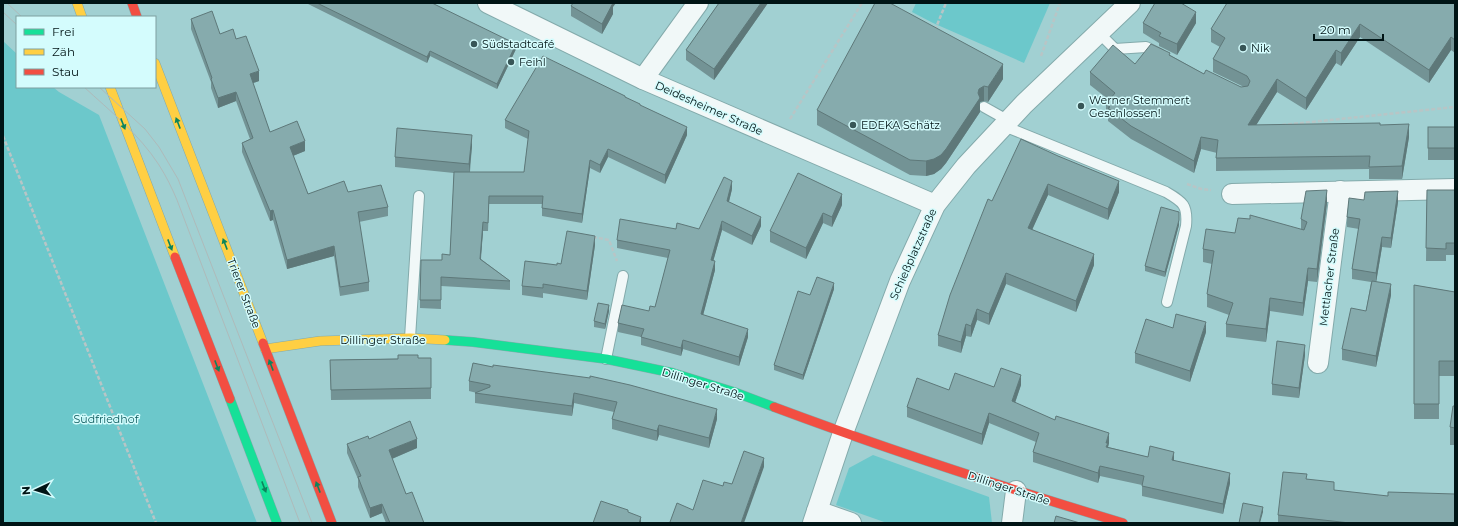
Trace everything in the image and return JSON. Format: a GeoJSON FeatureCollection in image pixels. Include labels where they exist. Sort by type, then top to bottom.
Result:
{"type":"FeatureCollection","features":[{"type":"Feature","properties":{"kind":"main road"},"geometry":{"type":"LineString","coordinates":[[77,3],[82,16]]}},
{"type":"Feature","properties":{"kind":"main road"},"geometry":{"type":"LineString","coordinates":[[132,3],[137,16]]}},
{"type":"Feature","properties":{"kind":"main road","name":"Trierer Straße"},"geometry":{"type":"LineString","coordinates":[[156,66],[332,523]]}},
{"type":"Feature","properties":{"kind":"main road"},"geometry":{"type":"LineString","coordinates":[[110,88],[277,523]]}},
{"type":"Feature","properties":{"kind":"main road","name":"Dillinger Straße"},"geometry":{"type":"LineString","coordinates":[[265,349],[320,341],[410,338],[473,342],[606,359],[680,375],[734,392],[843,433],[1016,491],[1123,523]]}},
{"type":"Feature","properties":{"kind":"street","name":"Deidesheimer Straße"},"geometry":{"type":"LineString","coordinates":[[488,3],[643,79],[935,205]]}},
{"type":"Feature","properties":{"kind":"street"},"geometry":{"type":"LineString","coordinates":[[643,79],[698,3]]}},
{"type":"Feature","properties":{"kind":"street","name":"Schießplatzstraße"},"geometry":{"type":"LineString","coordinates":[[815,517],[843,433],[900,281],[935,205],[966,166],[1024,104],[1130,3]]}},
{"type":"Feature","properties":{"kind":"street"},"geometry":{"type":"LineString","coordinates":[[1232,194],[1455,189]]}},
{"type":"Feature","properties":{"kind":"street","name":"Mettlacher Straße"},"geometry":{"type":"LineString","coordinates":[[1318,363],[1340,191]]}},
{"type":"Feature","properties":{"kind":"street"},"geometry":{"type":"LineString","coordinates":[[1012,523],[1016,491]]}},
{"type":"Feature","properties":{"kind":"street"},"geometry":{"type":"LineString","coordinates":[[815,517],[851,523]]}},
{"type":"Feature","properties":{"kind":"lane"},"geometry":{"type":"LineString","coordinates":[[1099,33],[1115,49],[1146,47],[1167,57]]}},
{"type":"Feature","properties":{"kind":"lane"},"geometry":{"type":"LineString","coordinates":[[984,106],[1007,123],[1166,192],[1181,200],[1187,217],[1186,226],[1167,302]]}},
{"type":"Feature","properties":{"kind":"lane"},"geometry":{"type":"LineString","coordinates":[[410,338],[419,196]]}},
{"type":"Feature","properties":{"kind":"lane"},"geometry":{"type":"LineString","coordinates":[[606,359],[623,276]]}},
{"type":"Feature","properties":{"kind":"path"},"geometry":{"type":"LineString","coordinates":[[778,138],[862,3]]}},
{"type":"Feature","properties":{"kind":"path"},"geometry":{"type":"LineString","coordinates":[[928,27],[935,30],[946,3]]}},
{"type":"Feature","properties":{"kind":"path"},"geometry":{"type":"LineString","coordinates":[[1040,61],[1060,3]]}},
{"type":"Feature","properties":{"kind":"path"},"geometry":{"type":"LineString","coordinates":[[1276,126],[1455,107]]}},
{"type":"Feature","properties":{"kind":"path"},"geometry":{"type":"LineString","coordinates":[[3,136],[156,523]]}},
{"type":"Feature","properties":{"kind":"path"},"geometry":{"type":"LineString","coordinates":[[588,236],[609,240],[623,276]]}},
{"type":"Feature","properties":{"kind":"green space"},"geometry":{"type":"Polygon","coordinates":[[[916,3],[1050,3],[1024,63],[933,23],[912,12],[916,3]]]}},
{"type":"Feature","properties":{"kind":"green space","name":"Südfriedhof"},"geometry":{"type":"Polygon","coordinates":[[[3,41],[16,53],[16,88],[54,88],[99,115],[257,523],[3,523],[3,41]]]}},
{"type":"Feature","properties":{"kind":"green space"},"geometry":{"type":"Polygon","coordinates":[[[873,455],[989,497],[992,523],[887,523],[836,505],[849,468],[873,455]]]}},
{"type":"Feature","properties":{"kind":"building"},"geometry":{"type":"Polygon","coordinates":[[[317,3],[432,3],[516,44],[497,84],[430,51],[427,57],[317,3]]]}},
{"type":"Feature","properties":{"kind":"building"},"geometry":{"type":"Polygon","coordinates":[[[573,3],[613,3],[602,24],[571,6],[573,3]]]}},
{"type":"Feature","properties":{"kind":"building"},"geometry":{"type":"Polygon","coordinates":[[[719,3],[761,3],[714,69],[686,50],[719,3]]]}},
{"type":"Feature","properties":{"kind":"building"},"geometry":{"type":"Polygon","coordinates":[[[875,3],[890,3],[1003,64],[988,87],[984,86],[979,89],[978,93],[980,98],[946,149],[941,155],[934,159],[926,161],[910,160],[817,110],[875,3]]]}},
{"type":"Feature","properties":{"kind":"building"},"geometry":{"type":"Polygon","coordinates":[[[1155,3],[1181,3],[1196,12],[1177,44],[1159,36],[1161,33],[1143,23],[1155,3]]]}},
{"type":"Feature","properties":{"kind":"building"},"geometry":{"type":"Polygon","coordinates":[[[1227,3],[1455,3],[1455,40],[1451,37],[1429,70],[1360,24],[1341,53],[1336,50],[1306,98],[1277,79],[1248,125],[1409,124],[1402,166],[1369,167],[1370,156],[1216,158],[1218,140],[1201,137],[1194,161],[1131,126],[1108,108],[1110,107],[1106,104],[1115,93],[1090,72],[1113,45],[1135,64],[1151,44],[1170,53],[1169,55],[1204,74],[1206,70],[1241,87],[1248,86],[1250,81],[1247,76],[1213,59],[1225,38],[1211,29],[1227,3]]]}},
{"type":"Feature","properties":{"kind":"building"},"geometry":{"type":"Polygon","coordinates":[[[212,11],[220,34],[233,29],[236,39],[246,36],[259,71],[250,74],[270,132],[297,121],[305,141],[290,147],[308,194],[344,181],[348,192],[381,185],[388,207],[358,212],[369,282],[340,287],[334,246],[287,260],[273,210],[270,211],[242,143],[253,138],[236,92],[218,98],[191,19],[212,11]]]}},
{"type":"Feature","properties":{"kind":"building"},"geometry":{"type":"Polygon","coordinates":[[[543,56],[687,127],[665,175],[608,149],[600,165],[590,160],[582,214],[542,208],[543,196],[489,196],[488,223],[483,222],[480,259],[510,281],[441,277],[441,300],[420,300],[421,260],[442,260],[442,254],[450,255],[454,172],[524,172],[529,131],[505,120],[543,56]]]}},
{"type":"Feature","properties":{"kind":"building"},"geometry":{"type":"Polygon","coordinates":[[[1428,127],[1455,127],[1455,148],[1428,148],[1428,127]]]}},
{"type":"Feature","properties":{"kind":"building"},"geometry":{"type":"Polygon","coordinates":[[[397,128],[472,135],[469,164],[395,157],[397,128]]]}},
{"type":"Feature","properties":{"kind":"building"},"geometry":{"type":"Polygon","coordinates":[[[1021,139],[1119,181],[1108,209],[1048,184],[1028,228],[1094,254],[1076,301],[1006,273],[989,314],[977,309],[971,326],[966,324],[961,342],[938,335],[950,295],[988,199],[992,201],[1021,139]]]}},
{"type":"Feature","properties":{"kind":"building"},"geometry":{"type":"Polygon","coordinates":[[[798,173],[842,194],[832,217],[823,213],[806,248],[770,231],[798,173]]]}},
{"type":"Feature","properties":{"kind":"building"},"geometry":{"type":"Polygon","coordinates":[[[724,177],[732,181],[727,201],[761,217],[752,236],[722,221],[711,260],[715,261],[701,314],[748,329],[739,357],[683,340],[681,348],[641,337],[644,329],[618,323],[622,305],[649,311],[650,306],[655,307],[670,250],[617,240],[620,219],[676,229],[677,223],[699,229],[724,177]]]}},
{"type":"Feature","properties":{"kind":"building"},"geometry":{"type":"Polygon","coordinates":[[[1327,190],[1317,269],[1308,268],[1303,303],[1270,298],[1266,329],[1226,324],[1233,303],[1207,294],[1214,251],[1203,249],[1206,229],[1235,233],[1238,218],[1250,219],[1250,215],[1304,230],[1307,222],[1301,219],[1306,191],[1327,190]]]}},
{"type":"Feature","properties":{"kind":"building"},"geometry":{"type":"Polygon","coordinates":[[[1427,190],[1455,190],[1455,243],[1446,243],[1446,249],[1426,248],[1427,190]]]}},
{"type":"Feature","properties":{"kind":"building"},"geometry":{"type":"Polygon","coordinates":[[[1398,191],[1391,238],[1382,237],[1376,273],[1352,269],[1360,219],[1347,217],[1349,198],[1364,200],[1365,192],[1398,191]]]}},
{"type":"Feature","properties":{"kind":"building"},"geometry":{"type":"Polygon","coordinates":[[[1161,207],[1179,212],[1179,220],[1165,272],[1145,266],[1161,207]]]}},
{"type":"Feature","properties":{"kind":"building"},"geometry":{"type":"Polygon","coordinates":[[[567,231],[595,236],[587,291],[543,284],[543,288],[522,286],[525,261],[557,265],[557,263],[561,264],[567,231]]]}},
{"type":"Feature","properties":{"kind":"building"},"geometry":{"type":"Polygon","coordinates":[[[817,277],[834,283],[803,375],[774,365],[798,291],[810,295],[817,277]]]}},
{"type":"Feature","properties":{"kind":"building"},"geometry":{"type":"Polygon","coordinates":[[[1372,281],[1391,284],[1376,356],[1342,349],[1351,308],[1366,311],[1372,281]]]}},
{"type":"Feature","properties":{"kind":"building"},"geometry":{"type":"Polygon","coordinates":[[[1414,285],[1455,292],[1455,361],[1439,361],[1439,404],[1414,404],[1414,285]]]}},
{"type":"Feature","properties":{"kind":"building"},"geometry":{"type":"Polygon","coordinates":[[[598,303],[609,305],[605,324],[594,321],[598,303]]]}},
{"type":"Feature","properties":{"kind":"building"},"geometry":{"type":"Polygon","coordinates":[[[1176,314],[1206,322],[1190,371],[1135,353],[1146,319],[1173,328],[1176,314]]]}},
{"type":"Feature","properties":{"kind":"building"},"geometry":{"type":"Polygon","coordinates":[[[1277,341],[1305,345],[1299,388],[1272,384],[1277,341]]]}},
{"type":"Feature","properties":{"kind":"building"},"geometry":{"type":"Polygon","coordinates":[[[398,355],[418,355],[418,358],[431,358],[431,388],[331,390],[330,360],[398,359],[398,355]]]}},
{"type":"Feature","properties":{"kind":"building"},"geometry":{"type":"Polygon","coordinates":[[[473,363],[493,367],[493,365],[590,378],[590,376],[630,385],[717,409],[709,438],[659,425],[657,431],[612,419],[617,402],[574,393],[572,406],[475,393],[490,387],[490,385],[469,381],[473,363]]]}},
{"type":"Feature","properties":{"kind":"building"},"geometry":{"type":"Polygon","coordinates":[[[1001,368],[1021,375],[1012,401],[1055,420],[1056,416],[1109,433],[1106,447],[1148,457],[1150,446],[1174,452],[1172,460],[1230,473],[1223,504],[1142,486],[1144,476],[1100,466],[1098,473],[1033,452],[1039,433],[989,413],[982,434],[907,407],[917,378],[949,390],[955,373],[994,387],[1001,368]]]}},
{"type":"Feature","properties":{"kind":"building"},"geometry":{"type":"Polygon","coordinates":[[[1453,406],[1455,406],[1455,428],[1450,427],[1453,406]]]}},
{"type":"Feature","properties":{"kind":"building"},"geometry":{"type":"Polygon","coordinates":[[[410,421],[417,439],[389,450],[406,494],[412,492],[424,523],[390,523],[382,504],[370,508],[358,477],[361,476],[347,444],[368,436],[369,439],[410,421]]]}},
{"type":"Feature","properties":{"kind":"building"},"geometry":{"type":"Polygon","coordinates":[[[744,451],[764,458],[741,523],[670,522],[677,503],[693,510],[703,480],[723,486],[724,482],[732,484],[744,451]]]}},
{"type":"Feature","properties":{"kind":"building"},"geometry":{"type":"Polygon","coordinates":[[[1283,472],[1307,474],[1306,479],[1334,482],[1334,490],[1388,496],[1388,492],[1455,494],[1455,523],[1350,523],[1278,515],[1283,472]]]}},
{"type":"Feature","properties":{"kind":"building"},"geometry":{"type":"Polygon","coordinates":[[[601,501],[628,510],[628,512],[641,517],[639,523],[593,523],[601,501]]]}},
{"type":"Feature","properties":{"kind":"building"},"geometry":{"type":"Polygon","coordinates":[[[1243,503],[1263,507],[1259,523],[1239,523],[1243,503]]]}},
{"type":"Feature","properties":{"kind":"building"},"geometry":{"type":"Polygon","coordinates":[[[1056,516],[1080,523],[1054,523],[1056,516]]]}},
{"type":"Feature","properties":{"kind":"tram line"},"geometry":{"type":"LineString","coordinates":[[7,3],[21,16]]}},
{"type":"Feature","properties":{"kind":"tram line"},"geometry":{"type":"LineString","coordinates":[[3,12],[16,24]]}},
{"type":"Feature","properties":{"kind":"tram line"},"geometry":{"type":"LineString","coordinates":[[85,88],[124,123],[142,143],[159,165],[171,187],[300,523]]}},
{"type":"Feature","properties":{"kind":"tram line"},"geometry":{"type":"LineString","coordinates":[[100,88],[145,129],[159,147],[178,179],[312,523]]}},
{"type":"Feature","properties":{"kind":"traffic: fast"},"geometry":{"type":"LineString","coordinates":[[445,340],[473,342],[606,359],[673,373],[734,392],[774,407]]}},
{"type":"Feature","properties":{"kind":"traffic: fast"},"geometry":{"type":"LineString","coordinates":[[230,399],[277,523]]}},
{"type":"Feature","properties":{"kind":"traffic: slow"},"geometry":{"type":"LineString","coordinates":[[77,3],[82,16]]}},
{"type":"Feature","properties":{"kind":"traffic: slow"},"geometry":{"type":"LineString","coordinates":[[156,66],[263,343]]}},
{"type":"Feature","properties":{"kind":"traffic: slow"},"geometry":{"type":"LineString","coordinates":[[110,88],[175,257]]}},
{"type":"Feature","properties":{"kind":"traffic: slow"},"geometry":{"type":"LineString","coordinates":[[265,349],[320,341],[410,338],[445,340]]}},
{"type":"Feature","properties":{"kind":"traffic: jam"},"geometry":{"type":"LineString","coordinates":[[132,3],[137,16]]}},
{"type":"Feature","properties":{"kind":"traffic: jam"},"geometry":{"type":"LineString","coordinates":[[175,257],[230,399]]}},
{"type":"Feature","properties":{"kind":"traffic: jam"},"geometry":{"type":"LineString","coordinates":[[263,343],[332,523]]}},
{"type":"Feature","properties":{"kind":"traffic: jam"},"geometry":{"type":"LineString","coordinates":[[774,407],[948,468],[1123,523]]}},
{"type":"Feature","properties":{"kind":"place","name":"Südstadtcafé"},"geometry":{"type":"Point","coordinates":[474,44]}},
{"type":"Feature","properties":{"kind":"place","name":"Nik"},"geometry":{"type":"Point","coordinates":[1243,48]}},
{"type":"Feature","properties":{"kind":"place","name":"Feihl"},"geometry":{"type":"Point","coordinates":[511,62]}},
{"type":"Feature","properties":{"kind":"place","name":"Werner Stemmert Geschlossen!"},"geometry":{"type":"Point","coordinates":[1081,106]}},
{"type":"Feature","properties":{"kind":"place","name":"EDEKA Schätz"},"geometry":{"type":"Point","coordinates":[853,125]}}]}
